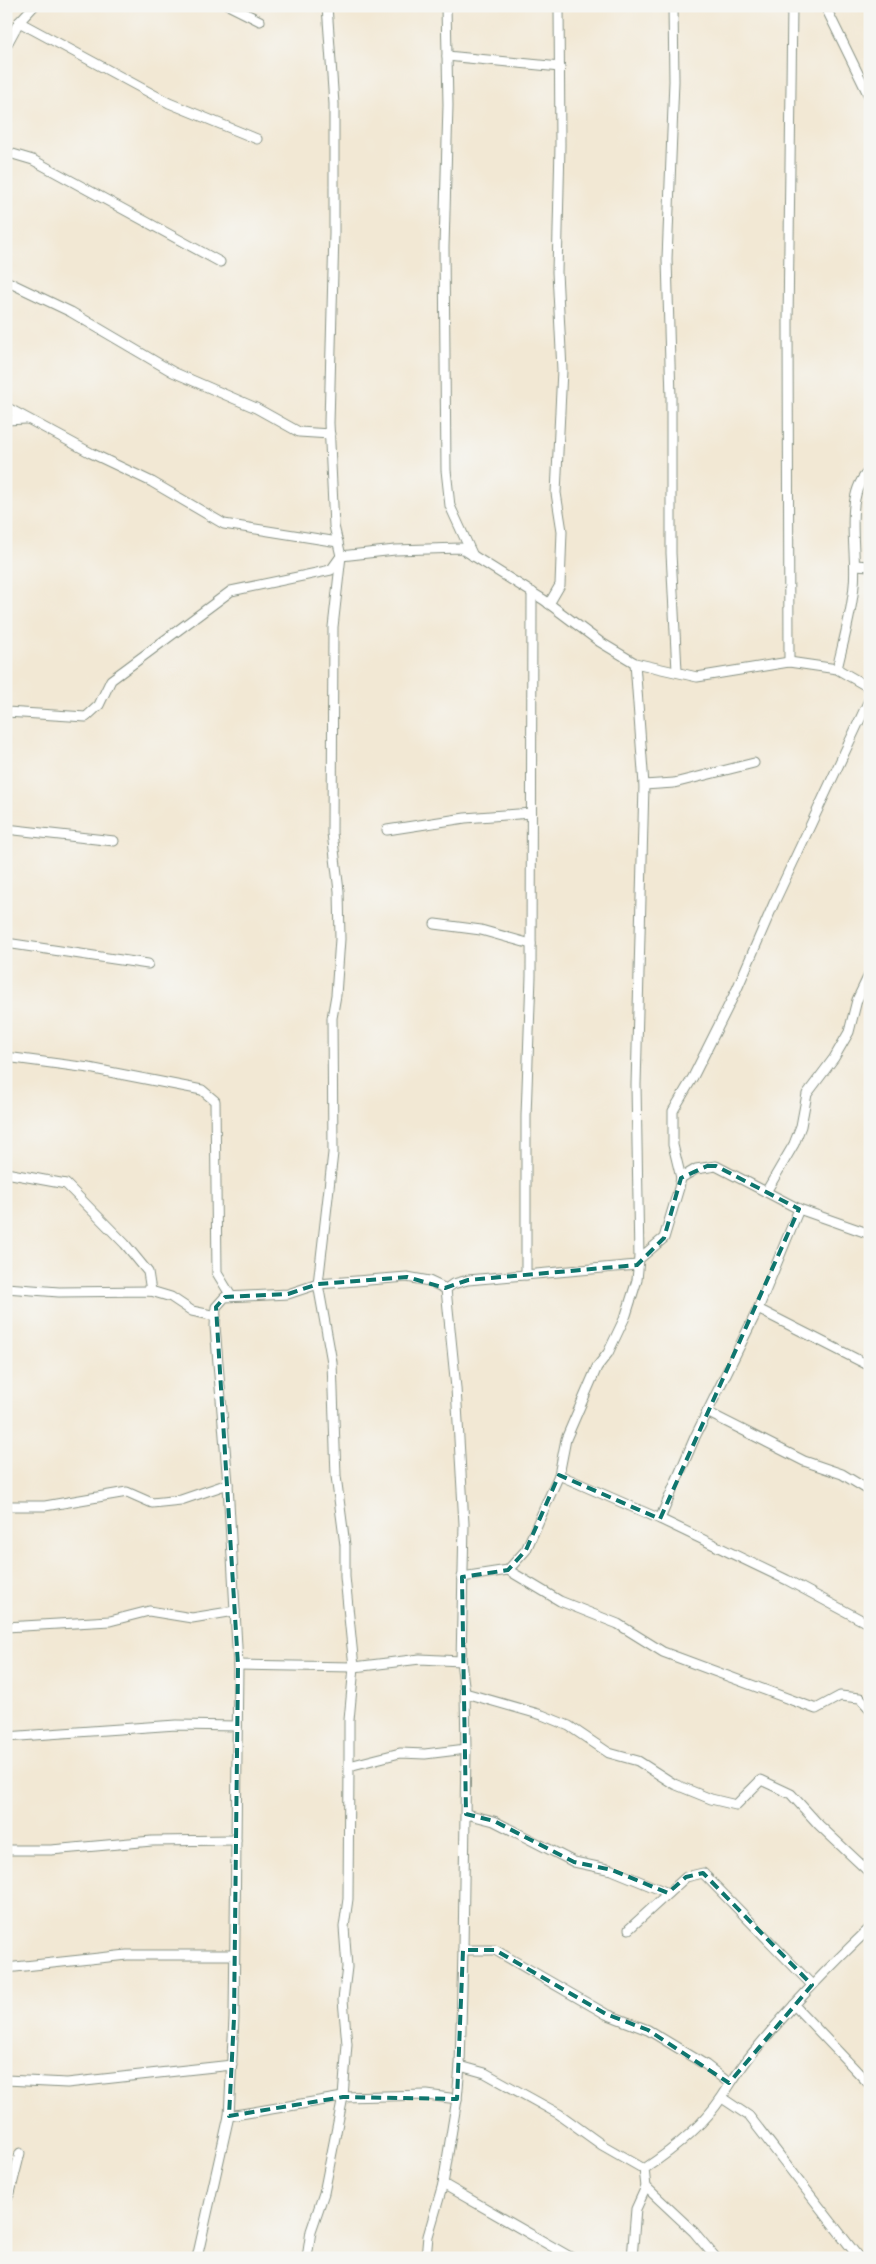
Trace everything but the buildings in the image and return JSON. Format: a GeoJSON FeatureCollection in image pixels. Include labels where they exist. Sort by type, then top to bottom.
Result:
{"type":"FeatureCollection","features":[{"type":"Feature","properties":{"kind":"street"},"geometry":{"type":"LineString","coordinates":[[6,46],[19,22],[34,6]]}},
{"type":"Feature","properties":{"kind":"street"},"geometry":{"type":"LineString","coordinates":[[230,6],[260,21]]}},
{"type":"Feature","properties":{"kind":"street"},"geometry":{"type":"LineString","coordinates":[[307,2258],[311,2231],[326,2184],[344,2097],[347,2044],[343,2000],[347,1967],[344,1927],[348,1899],[349,1720],[354,1667],[345,1576],[345,1545],[336,1476],[332,1362],[318,1284],[333,1153],[332,1018],[336,995],[340,939],[339,891],[332,833],[333,626],[341,556],[334,526],[330,434],[334,124],[327,6]]}},
{"type":"Feature","properties":{"kind":"street"},"geometry":{"type":"LineString","coordinates":[[446,6],[448,105],[444,247],[446,470],[450,506],[473,557]]}},
{"type":"Feature","properties":{"kind":"street"},"geometry":{"type":"LineString","coordinates":[[549,604],[560,585],[562,531],[556,494],[562,370],[557,272],[559,6]]}},
{"type":"Feature","properties":{"kind":"street"},"geometry":{"type":"LineString","coordinates":[[674,6],[674,81],[667,259],[671,398],[671,554],[677,671]]}},
{"type":"Feature","properties":{"kind":"street"},"geometry":{"type":"LineString","coordinates":[[789,662],[788,323],[792,6]]}},
{"type":"Feature","properties":{"kind":"street"},"geometry":{"type":"LineString","coordinates":[[825,6],[870,98]]}},
{"type":"Feature","properties":{"kind":"street"},"geometry":{"type":"LineString","coordinates":[[19,22],[169,104],[257,139]]}},
{"type":"Feature","properties":{"kind":"street"},"geometry":{"type":"LineString","coordinates":[[447,56],[560,67]]}},
{"type":"Feature","properties":{"kind":"street"},"geometry":{"type":"LineString","coordinates":[[6,152],[33,160],[220,262]]}},
{"type":"Feature","properties":{"kind":"street"},"geometry":{"type":"LineString","coordinates":[[6,281],[71,312],[174,372],[256,408],[299,432],[330,434]]}},
{"type":"Feature","properties":{"kind":"street"},"geometry":{"type":"LineString","coordinates":[[6,407],[152,482],[224,524],[338,542]]}},
{"type":"Feature","properties":{"kind":"street"},"geometry":{"type":"LineString","coordinates":[[6,420],[27,419]]}},
{"type":"Feature","properties":{"kind":"street"},"geometry":{"type":"LineString","coordinates":[[837,669],[854,587],[854,506],[860,480],[870,470]]}},
{"type":"Feature","properties":{"kind":"street"},"geometry":{"type":"LineString","coordinates":[[6,712],[86,717],[100,706],[112,680],[231,592],[331,570],[341,556],[395,550],[461,548],[532,592],[600,642],[636,663],[697,677],[789,662],[837,669],[870,688]]}},
{"type":"Feature","properties":{"kind":"street"},"geometry":{"type":"LineString","coordinates":[[855,565],[870,566]]}},
{"type":"Feature","properties":{"kind":"street"},"geometry":{"type":"LineString","coordinates":[[526,1275],[526,1116],[531,944],[532,592]]}},
{"type":"Feature","properties":{"kind":"street"},"geometry":{"type":"LineString","coordinates":[[508,1570],[526,1550],[559,1474],[566,1439],[597,1367],[608,1353],[626,1315],[638,1280],[636,1085],[644,784],[636,663]]}},
{"type":"Feature","properties":{"kind":"street"},"geometry":{"type":"LineString","coordinates":[[446,1289],[453,1284],[468,1280],[638,1262],[664,1238],[681,1178],[673,1145],[673,1111],[693,1077],[737,989],[774,903],[870,698]]}},
{"type":"Feature","properties":{"kind":"street"},"geometry":{"type":"LineString","coordinates":[[644,784],[674,783],[754,763]]}},
{"type":"Feature","properties":{"kind":"street"},"geometry":{"type":"LineString","coordinates":[[387,830],[465,818],[531,813]]}},
{"type":"Feature","properties":{"kind":"street"},"geometry":{"type":"LineString","coordinates":[[6,829],[114,841]]}},
{"type":"Feature","properties":{"kind":"street"},"geometry":{"type":"LineString","coordinates":[[435,924],[481,930],[531,944]]}},
{"type":"Feature","properties":{"kind":"street"},"geometry":{"type":"LineString","coordinates":[[6,943],[148,964]]}},
{"type":"Feature","properties":{"kind":"street"},"geometry":{"type":"LineString","coordinates":[[766,1192],[794,1144],[801,1126],[807,1094],[849,1032],[857,1000],[870,973]]}},
{"type":"Feature","properties":{"kind":"street"},"geometry":{"type":"LineString","coordinates":[[6,1057],[89,1068],[202,1090],[215,1101],[217,1273],[231,1296]]}},
{"type":"Feature","properties":{"kind":"street"},"geometry":{"type":"LineString","coordinates":[[681,1178],[696,1169],[716,1166],[799,1209],[870,1233]]}},
{"type":"Feature","properties":{"kind":"street"},"geometry":{"type":"LineString","coordinates":[[6,1173],[66,1184],[125,1244],[148,1272],[151,1291]]}},
{"type":"Feature","properties":{"kind":"street"},"geometry":{"type":"LineString","coordinates":[[660,1519],[707,1412],[758,1309],[799,1209]]}},
{"type":"Feature","properties":{"kind":"street"},"geometry":{"type":"LineString","coordinates":[[197,2258],[229,2116],[232,2065],[238,1665],[228,1484],[217,1363],[216,1307],[220,1300],[231,1296],[288,1294],[318,1284],[407,1277],[429,1281],[446,1289]]}},
{"type":"Feature","properties":{"kind":"street"},"geometry":{"type":"LineString","coordinates":[[6,1288],[59,1292],[151,1291],[171,1297],[192,1311],[216,1316]]}},
{"type":"Feature","properties":{"kind":"street"},"geometry":{"type":"LineString","coordinates":[[426,2258],[428,2236],[443,2184],[457,2099],[460,2066],[466,1814],[465,1693],[461,1661],[464,1524],[456,1388],[446,1289]]}},
{"type":"Feature","properties":{"kind":"street"},"geometry":{"type":"LineString","coordinates":[[758,1309],[870,1366]]}},
{"type":"Feature","properties":{"kind":"street"},"geometry":{"type":"LineString","coordinates":[[707,1412],[804,1461],[842,1474],[870,1491]]}},
{"type":"Feature","properties":{"kind":"street"},"geometry":{"type":"LineString","coordinates":[[559,1474],[660,1519],[787,1580],[867,1622],[870,1621]]}},
{"type":"Feature","properties":{"kind":"street"},"geometry":{"type":"LineString","coordinates":[[6,1506],[45,1506],[127,1492],[152,1503],[182,1500],[228,1484]]}},
{"type":"Feature","properties":{"kind":"street"},"geometry":{"type":"LineString","coordinates":[[462,1577],[508,1570],[560,1600],[618,1624],[663,1652],[816,1709],[840,1696],[860,1698],[870,1709]]}},
{"type":"Feature","properties":{"kind":"street"},"geometry":{"type":"LineString","coordinates":[[6,1627],[110,1621],[149,1611],[192,1618],[235,1610]]}},
{"type":"Feature","properties":{"kind":"street"},"geometry":{"type":"LineString","coordinates":[[238,1665],[354,1667],[420,1659],[461,1661]]}},
{"type":"Feature","properties":{"kind":"street"},"geometry":{"type":"LineString","coordinates":[[465,1693],[542,1715],[569,1726],[610,1753],[638,1761],[674,1784],[711,1799],[736,1805],[761,1780],[792,1794],[819,1825],[870,1873]]}},
{"type":"Feature","properties":{"kind":"street"},"geometry":{"type":"LineString","coordinates":[[6,1737],[176,1725],[237,1726]]}},
{"type":"Feature","properties":{"kind":"street"},"geometry":{"type":"LineString","coordinates":[[349,1766],[400,1753],[425,1754],[466,1749]]}},
{"type":"Feature","properties":{"kind":"street"},"geometry":{"type":"LineString","coordinates":[[466,1814],[494,1821],[574,1862],[612,1870],[668,1893]]}},
{"type":"Feature","properties":{"kind":"street"},"geometry":{"type":"LineString","coordinates":[[6,1850],[51,1850],[152,1841],[236,1840]]}},
{"type":"Feature","properties":{"kind":"street"},"geometry":{"type":"LineString","coordinates":[[629,1929],[686,1877],[703,1874],[812,1985]]}},
{"type":"Feature","properties":{"kind":"street"},"geometry":{"type":"LineString","coordinates":[[644,2169],[679,2145],[722,2098],[729,2083],[794,2005],[870,1928]]}},
{"type":"Feature","properties":{"kind":"street"},"geometry":{"type":"LineString","coordinates":[[463,1950],[495,1950],[606,2014],[648,2030],[706,2065],[729,2083]]}},
{"type":"Feature","properties":{"kind":"street"},"geometry":{"type":"LineString","coordinates":[[6,1968],[127,1955],[233,1955]]}},
{"type":"Feature","properties":{"kind":"street"},"geometry":{"type":"LineString","coordinates":[[794,2005],[870,2085]]}},
{"type":"Feature","properties":{"kind":"street"},"geometry":{"type":"LineString","coordinates":[[6,2080],[67,2083],[232,2065]]}},
{"type":"Feature","properties":{"kind":"street"},"geometry":{"type":"LineString","coordinates":[[460,2066],[485,2073],[559,2114],[602,2145],[644,2169]]}},
{"type":"Feature","properties":{"kind":"street"},"geometry":{"type":"LineString","coordinates":[[229,2116],[344,2097],[427,2095],[457,2099]]}},
{"type":"Feature","properties":{"kind":"street"},"geometry":{"type":"LineString","coordinates":[[722,2098],[750,2116],[774,2151],[810,2192],[859,2258]]}},
{"type":"Feature","properties":{"kind":"street"},"geometry":{"type":"LineString","coordinates":[[6,2199],[10,2193],[20,2153]]}},
{"type":"Feature","properties":{"kind":"street"},"geometry":{"type":"LineString","coordinates":[[632,2258],[636,2209],[646,2186],[644,2169]]}},
{"type":"Feature","properties":{"kind":"street"},"geometry":{"type":"LineString","coordinates":[[443,2184],[572,2258]]}},
{"type":"Feature","properties":{"kind":"street"},"geometry":{"type":"LineString","coordinates":[[646,2186],[694,2232],[716,2258]]}},
{"type":"Feature","properties":{"kind":"highlighted area"},"geometry":{"type":"Polygon","coordinates":[[[707,1166],[716,1166],[799,1209],[660,1519],[559,1475],[526,1550],[508,1570],[462,1577],[466,1814],[494,1821],[574,1862],[612,1870],[668,1893],[686,1877],[703,1873],[812,1985],[729,2083],[648,2030],[606,2014],[495,1950],[463,1950],[457,2099],[343,2097],[229,2116],[234,2018],[238,1665],[216,1307],[225,1297],[288,1294],[318,1284],[407,1277],[445,1288],[468,1280],[637,1265],[664,1238],[681,1178],[707,1166]]]}}]}
